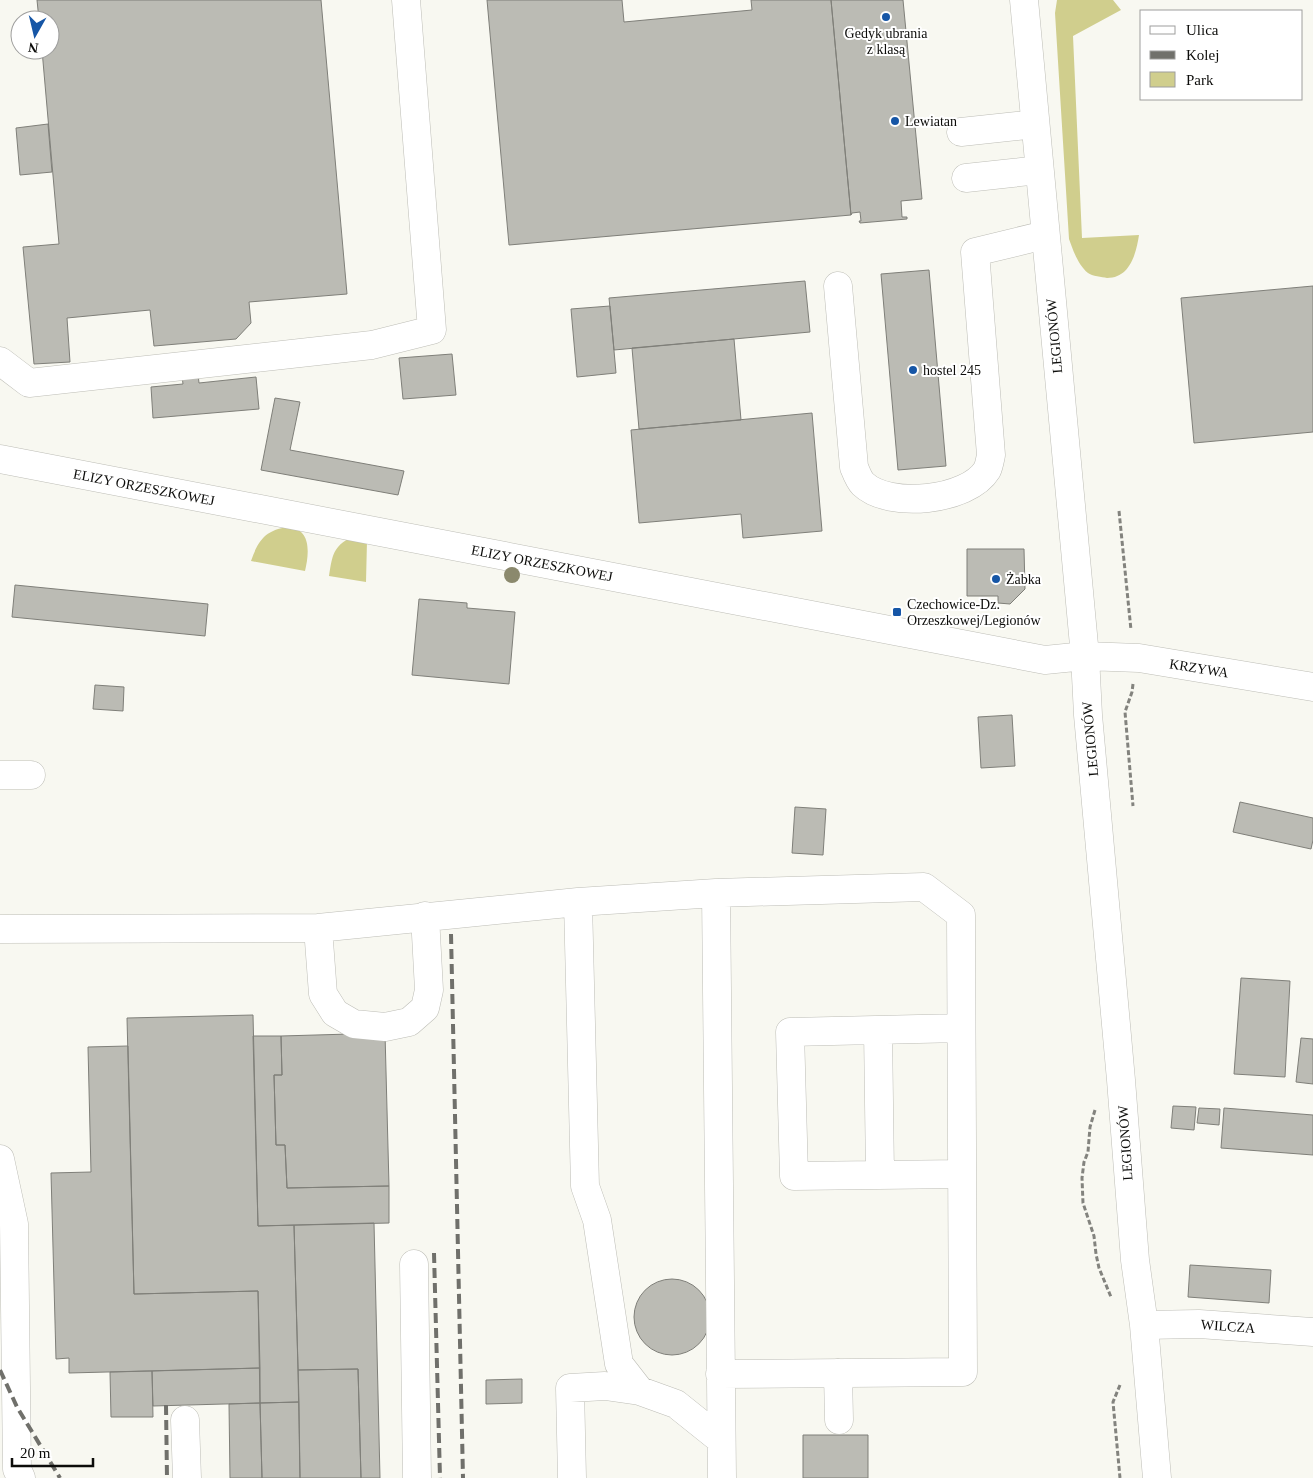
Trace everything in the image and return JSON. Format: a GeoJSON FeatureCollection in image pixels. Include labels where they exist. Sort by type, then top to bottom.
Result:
{"type":"FeatureCollection","features":[{"type":"Feature","properties":{"kind":"street"},"geometry":{"type":"LineString","coordinates":[[0,361],[29,383],[372,345],[432,330],[406,0]]}},
{"type":"Feature","properties":{"kind":"street","name":"LEGIONÓW"},"geometry":{"type":"LineString","coordinates":[[1024,0],[1085,656],[1088,716],[1121,1080],[1133,1240],[1144,1325],[1157,1478]]}},
{"type":"Feature","properties":{"kind":"street"},"geometry":{"type":"LineString","coordinates":[[961,132],[1035,124]]}},
{"type":"Feature","properties":{"kind":"street"},"geometry":{"type":"LineString","coordinates":[[966,178],[1039,170]]}},
{"type":"Feature","properties":{"kind":"street"},"geometry":{"type":"LineString","coordinates":[[838,286],[854,467],[862,484],[875,492],[896,498],[914,499],[939,496],[963,489],[977,481],[988,469],[991,455],[975,252],[1045,236]]}},
{"type":"Feature","properties":{"kind":"street","name":"ELIZY ORZESZKOWEJ"},"geometry":{"type":"LineString","coordinates":[[0,459],[1045,660],[1085,656]]}},
{"type":"Feature","properties":{"kind":"street","name":"KRZYWA"},"geometry":{"type":"LineString","coordinates":[[1085,656],[1132,658],[1313,687]]}},
{"type":"Feature","properties":{"kind":"street"},"geometry":{"type":"LineString","coordinates":[[0,775],[31,775]]}},
{"type":"Feature","properties":{"kind":"street"},"geometry":{"type":"LineString","coordinates":[[0,929],[318,928],[578,902],[716,893],[924,887],[961,915],[963,1372],[720,1374]]}},
{"type":"Feature","properties":{"kind":"street"},"geometry":{"type":"LineString","coordinates":[[716,893],[722,1478]]}},
{"type":"Feature","properties":{"kind":"street"},"geometry":{"type":"LineString","coordinates":[[578,902],[585,1186],[597,1220],[619,1364],[640,1391]]}},
{"type":"Feature","properties":{"kind":"street"},"geometry":{"type":"LineString","coordinates":[[318,928],[323,994],[335,1012],[354,1024],[385,1027],[409,1022],[425,1008],[429,990],[425,916]]}},
{"type":"Feature","properties":{"kind":"street"},"geometry":{"type":"LineString","coordinates":[[961,1028],[790,1032],[794,1176],[962,1174]]}},
{"type":"Feature","properties":{"kind":"street"},"geometry":{"type":"LineString","coordinates":[[878,1030],[880,1175]]}},
{"type":"Feature","properties":{"kind":"street"},"geometry":{"type":"LineString","coordinates":[[0,1159],[14,1224],[18,1469],[21,1478]]}},
{"type":"Feature","properties":{"kind":"street"},"geometry":{"type":"LineString","coordinates":[[414,1264],[417,1478]]}},
{"type":"Feature","properties":{"kind":"street","name":"WILCZA"},"geometry":{"type":"LineString","coordinates":[[1144,1325],[1199,1324],[1313,1332]]}},
{"type":"Feature","properties":{"kind":"street"},"geometry":{"type":"LineString","coordinates":[[838,1373],[838,1420]]}},
{"type":"Feature","properties":{"kind":"street"},"geometry":{"type":"LineString","coordinates":[[572,1478],[570,1388],[605,1386],[640,1391],[676,1404],[721,1440]]}},
{"type":"Feature","properties":{"kind":"street"},"geometry":{"type":"LineString","coordinates":[[186,1420],[187,1478]]}},
{"type":"Feature","properties":{"kind":"path"},"geometry":{"type":"LineString","coordinates":[[1119,511],[1132,658],[1132,692],[1125,712],[1133,806]]}},
{"type":"Feature","properties":{"kind":"path"},"geometry":{"type":"LineString","coordinates":[[1117,1433],[1120,1478]]}},
{"type":"Feature","properties":{"kind":"green space"},"geometry":{"type":"Polygon","coordinates":[[[1057,0],[1113,0],[1121,10],[1073,36],[1082,238],[1139,235],[1134,257],[1130,264],[1121,274],[1115,277],[1094,276],[1084,270],[1069,239],[1055,13],[1057,0]]]}},
{"type":"Feature","properties":{"kind":"green space"},"geometry":{"type":"Polygon","coordinates":[[[288,527],[296,529],[305,537],[308,550],[305,571],[251,561],[256,548],[268,534],[288,527]]]}},
{"type":"Feature","properties":{"kind":"green space"},"geometry":{"type":"Polygon","coordinates":[[[348,539],[367,541],[366,582],[329,576],[332,559],[336,550],[348,539]]]}},
{"type":"Feature","properties":{"kind":"building"},"geometry":{"type":"Polygon","coordinates":[[[37,0],[321,0],[347,294],[249,302],[251,323],[236,339],[154,346],[150,310],[67,318],[70,362],[34,364],[23,247],[59,244],[43,60],[60,60],[60,10],[38,10],[37,0]]]}},
{"type":"Feature","properties":{"kind":"building"},"geometry":{"type":"Polygon","coordinates":[[[487,0],[622,0],[624,22],[752,10],[751,0],[831,0],[851,215],[509,245],[487,0]]]}},
{"type":"Feature","properties":{"kind":"building"},"geometry":{"type":"Polygon","coordinates":[[[831,0],[903,0],[922,199],[901,201],[902,217],[907,217],[907,219],[860,223],[860,212],[852,213],[851,215],[831,0]]]}},
{"type":"Feature","properties":{"kind":"building"},"geometry":{"type":"Polygon","coordinates":[[[48,124],[52,172],[20,175],[16,128],[48,124]]]}},
{"type":"Feature","properties":{"kind":"building","name":"hostel 245"},"geometry":{"type":"Polygon","coordinates":[[[929,270],[946,466],[898,470],[881,274],[929,270]]]}},
{"type":"Feature","properties":{"kind":"building"},"geometry":{"type":"Polygon","coordinates":[[[805,281],[810,332],[614,350],[609,298],[805,281]]]}},
{"type":"Feature","properties":{"kind":"building"},"geometry":{"type":"Polygon","coordinates":[[[1313,286],[1313,432],[1194,443],[1181,298],[1313,286]]]}},
{"type":"Feature","properties":{"kind":"building"},"geometry":{"type":"Polygon","coordinates":[[[610,306],[616,373],[577,377],[571,309],[610,306]]]}},
{"type":"Feature","properties":{"kind":"building"},"geometry":{"type":"Polygon","coordinates":[[[734,339],[741,420],[639,429],[632,348],[734,339]]]}},
{"type":"Feature","properties":{"kind":"building"},"geometry":{"type":"Polygon","coordinates":[[[452,354],[456,395],[403,399],[399,358],[452,354]]]}},
{"type":"Feature","properties":{"kind":"building"},"geometry":{"type":"Polygon","coordinates":[[[198,374],[199,383],[256,377],[259,409],[153,418],[151,387],[183,384],[182,376],[198,374]]]}},
{"type":"Feature","properties":{"kind":"building"},"geometry":{"type":"Polygon","coordinates":[[[275,398],[300,402],[290,450],[404,471],[398,495],[261,470],[275,398]]]}},
{"type":"Feature","properties":{"kind":"building"},"geometry":{"type":"Polygon","coordinates":[[[812,413],[822,531],[743,538],[741,514],[639,523],[631,430],[812,413]]]}},
{"type":"Feature","properties":{"kind":"building","name":"Żabka"},"geometry":{"type":"Polygon","coordinates":[[[967,549],[1024,549],[1025,589],[1010,604],[998,603],[998,596],[967,596],[967,549]]]}},
{"type":"Feature","properties":{"kind":"building"},"geometry":{"type":"Polygon","coordinates":[[[15,585],[208,604],[205,636],[12,617],[15,585]]]}},
{"type":"Feature","properties":{"kind":"building"},"geometry":{"type":"Polygon","coordinates":[[[419,599],[467,603],[467,608],[515,612],[509,684],[412,675],[419,599]]]}},
{"type":"Feature","properties":{"kind":"building"},"geometry":{"type":"Polygon","coordinates":[[[95,685],[124,687],[123,711],[93,709],[95,685]]]}},
{"type":"Feature","properties":{"kind":"building"},"geometry":{"type":"Polygon","coordinates":[[[1012,715],[1015,766],[981,768],[978,717],[1012,715]]]}},
{"type":"Feature","properties":{"kind":"building"},"geometry":{"type":"Polygon","coordinates":[[[1240,802],[1313,818],[1311,849],[1233,832],[1240,802]]]}},
{"type":"Feature","properties":{"kind":"building"},"geometry":{"type":"Polygon","coordinates":[[[795,807],[826,809],[823,855],[792,853],[795,807]]]}},
{"type":"Feature","properties":{"kind":"building"},"geometry":{"type":"Polygon","coordinates":[[[1241,978],[1290,981],[1285,1077],[1234,1074],[1241,978]]]}},
{"type":"Feature","properties":{"kind":"building"},"geometry":{"type":"Polygon","coordinates":[[[253,1015],[258,1226],[294,1225],[299,1402],[260,1403],[258,1291],[134,1294],[127,1018],[253,1015]]]}},
{"type":"Feature","properties":{"kind":"building"},"geometry":{"type":"Polygon","coordinates":[[[385,1033],[389,1186],[287,1188],[285,1145],[276,1145],[274,1075],[282,1075],[281,1036],[385,1033]]]}},
{"type":"Feature","properties":{"kind":"building"},"geometry":{"type":"Polygon","coordinates":[[[253,1036],[281,1036],[282,1075],[274,1075],[276,1145],[285,1145],[287,1188],[389,1186],[389,1223],[258,1226],[253,1036]]]}},
{"type":"Feature","properties":{"kind":"building"},"geometry":{"type":"Polygon","coordinates":[[[1301,1038],[1313,1039],[1313,1084],[1296,1082],[1301,1038]]]}},
{"type":"Feature","properties":{"kind":"building"},"geometry":{"type":"Polygon","coordinates":[[[128,1046],[134,1294],[258,1291],[260,1368],[69,1373],[69,1358],[56,1359],[51,1173],[91,1172],[88,1047],[128,1046]]]}},
{"type":"Feature","properties":{"kind":"building"},"geometry":{"type":"Polygon","coordinates":[[[1173,1106],[1196,1107],[1194,1130],[1171,1128],[1173,1106]]]}},
{"type":"Feature","properties":{"kind":"building"},"geometry":{"type":"Polygon","coordinates":[[[1199,1108],[1220,1109],[1219,1125],[1197,1123],[1199,1108]]]}},
{"type":"Feature","properties":{"kind":"building"},"geometry":{"type":"Polygon","coordinates":[[[1224,1108],[1313,1115],[1313,1155],[1221,1148],[1224,1108]]]}},
{"type":"Feature","properties":{"kind":"building"},"geometry":{"type":"Polygon","coordinates":[[[374,1223],[380,1478],[361,1478],[358,1369],[298,1370],[294,1225],[374,1223]]]}},
{"type":"Feature","properties":{"kind":"building"},"geometry":{"type":"Polygon","coordinates":[[[1190,1265],[1271,1270],[1269,1303],[1188,1297],[1190,1265]]]}},
{"type":"Feature","properties":{"kind":"building"},"geometry":{"type":"Polygon","coordinates":[[[672,1279],[686,1282],[699,1290],[707,1303],[710,1317],[707,1331],[699,1344],[686,1352],[672,1355],[658,1352],[645,1344],[637,1331],[634,1317],[637,1303],[645,1290],[658,1282],[672,1279]]]}},
{"type":"Feature","properties":{"kind":"building"},"geometry":{"type":"Polygon","coordinates":[[[260,1368],[260,1403],[153,1406],[152,1371],[260,1368]]]}},
{"type":"Feature","properties":{"kind":"building"},"geometry":{"type":"Polygon","coordinates":[[[358,1369],[361,1478],[300,1478],[298,1370],[358,1369]]]}},
{"type":"Feature","properties":{"kind":"building"},"geometry":{"type":"Polygon","coordinates":[[[152,1371],[153,1417],[111,1417],[110,1372],[152,1371]]]}},
{"type":"Feature","properties":{"kind":"building"},"geometry":{"type":"Polygon","coordinates":[[[522,1379],[522,1403],[486,1404],[486,1380],[522,1379]]]}},
{"type":"Feature","properties":{"kind":"building"},"geometry":{"type":"Polygon","coordinates":[[[299,1402],[300,1478],[262,1478],[260,1403],[299,1402]]]}},
{"type":"Feature","properties":{"kind":"building"},"geometry":{"type":"Polygon","coordinates":[[[260,1403],[262,1478],[230,1478],[229,1404],[260,1403]]]}},
{"type":"Feature","properties":{"kind":"building"},"geometry":{"type":"Polygon","coordinates":[[[803,1435],[868,1435],[868,1478],[803,1478],[803,1435]]]}},
{"type":"Feature","properties":{"kind":"railway"},"geometry":{"type":"LineString","coordinates":[[451,934],[463,1478]]}},
{"type":"Feature","properties":{"kind":"railway"},"geometry":{"type":"LineString","coordinates":[[434,1253],[440,1478]]}},
{"type":"Feature","properties":{"kind":"railway"},"geometry":{"type":"LineString","coordinates":[[0,1370],[17,1407],[60,1478]]}},
{"type":"Feature","properties":{"kind":"railway"},"geometry":{"type":"LineString","coordinates":[[166,1405],[167,1478]]}},
{"type":"Feature","properties":{"kind":"place","name":"Gedyk ubrania z klasą"},"geometry":{"type":"Point","coordinates":[886,17]}},
{"type":"Feature","properties":{"kind":"place","name":"Lewiatan"},"geometry":{"type":"Point","coordinates":[895,121]}},
{"type":"Feature","properties":{"kind":"place","name":"hostel 245"},"geometry":{"type":"Point","coordinates":[913,370]}},
{"type":"Feature","properties":{"kind":"place","name":"Żabka"},"geometry":{"type":"Point","coordinates":[996,579]}},
{"type":"Feature","properties":{"kind":"place","name":"Czechowice-Dz. Orzeszkowej/Legionów"},"geometry":{"type":"Point","coordinates":[897,612]}}]}
